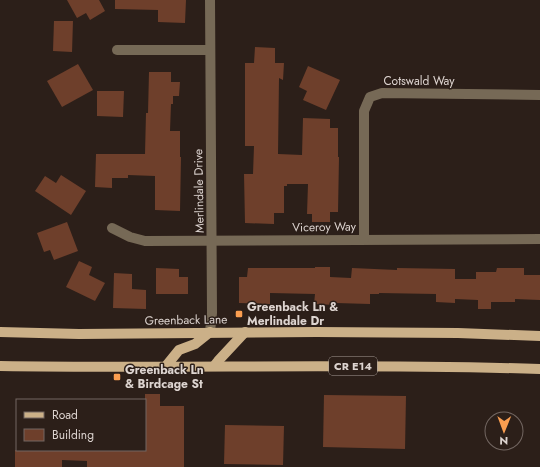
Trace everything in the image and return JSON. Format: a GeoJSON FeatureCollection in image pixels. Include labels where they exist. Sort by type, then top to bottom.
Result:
{"type":"FeatureCollection","features":[{"type":"Feature","properties":{"kind":"main road","name":"Greenback Lane"},"geometry":{"type":"LineString","coordinates":[[0,332],[79,334],[210,332],[458,333],[540,336]]}},
{"type":"Feature","properties":{"kind":"main road"},"geometry":{"type":"LineString","coordinates":[[166,366],[178,350],[195,344],[210,332]]}},
{"type":"Feature","properties":{"kind":"main road"},"geometry":{"type":"LineString","coordinates":[[214,366],[245,332]]}},
{"type":"Feature","properties":{"kind":"main road","name":"CR E14"},"geometry":{"type":"LineString","coordinates":[[0,366],[427,366],[540,369]]}},
{"type":"Feature","properties":{"kind":"street","name":"Merlindale Drive"},"geometry":{"type":"LineString","coordinates":[[210,0],[212,242],[212,313],[210,332]]}},
{"type":"Feature","properties":{"kind":"street"},"geometry":{"type":"LineString","coordinates":[[117,50],[210,50]]}},
{"type":"Feature","properties":{"kind":"street","name":"Cotswald Way"},"geometry":{"type":"LineString","coordinates":[[364,239],[364,111],[370,97],[382,93],[540,95]]}},
{"type":"Feature","properties":{"kind":"street","name":"Viceroy Way"},"geometry":{"type":"LineString","coordinates":[[112,228],[130,237],[145,241],[212,242],[364,239],[540,239]]}},
{"type":"Feature","properties":{"kind":"building"},"geometry":{"type":"Polygon","coordinates":[[[67,0],[99,0],[105,11],[90,20],[86,13],[77,18],[67,0]]]}},
{"type":"Feature","properties":{"kind":"building"},"geometry":{"type":"Polygon","coordinates":[[[115,0],[186,0],[185,23],[158,22],[158,10],[115,9],[115,0]]]}},
{"type":"Feature","properties":{"kind":"building"},"geometry":{"type":"Polygon","coordinates":[[[54,21],[73,21],[72,52],[53,51],[54,21]]]}},
{"type":"Feature","properties":{"kind":"building"},"geometry":{"type":"Polygon","coordinates":[[[255,47],[275,48],[275,63],[284,63],[283,80],[279,78],[278,154],[302,155],[303,118],[330,119],[330,128],[338,128],[338,212],[330,212],[330,222],[312,222],[312,214],[307,214],[308,184],[287,184],[287,186],[284,186],[284,213],[274,213],[274,224],[245,223],[244,174],[253,174],[254,146],[245,146],[245,63],[254,63],[255,47]]]}},
{"type":"Feature","properties":{"kind":"building"},"geometry":{"type":"Polygon","coordinates":[[[78,64],[93,90],[62,107],[47,81],[78,64]]]}},
{"type":"Feature","properties":{"kind":"building"},"geometry":{"type":"Polygon","coordinates":[[[308,66],[340,80],[326,110],[303,100],[307,91],[299,87],[308,66]]]}},
{"type":"Feature","properties":{"kind":"building"},"geometry":{"type":"Polygon","coordinates":[[[149,72],[171,72],[171,82],[180,82],[179,96],[173,96],[173,104],[171,104],[170,131],[180,131],[180,211],[155,210],[155,176],[128,175],[128,178],[112,178],[112,188],[95,187],[96,154],[145,154],[149,72]]]}},
{"type":"Feature","properties":{"kind":"building"},"geometry":{"type":"Polygon","coordinates":[[[97,91],[124,91],[123,117],[97,116],[97,91]]]}},
{"type":"Feature","properties":{"kind":"building"},"geometry":{"type":"Polygon","coordinates":[[[61,175],[86,191],[71,215],[35,191],[45,176],[56,183],[61,175]]]}},
{"type":"Feature","properties":{"kind":"building"},"geometry":{"type":"Polygon","coordinates":[[[67,222],[78,251],[54,260],[50,250],[44,252],[37,233],[67,222]]]}},
{"type":"Feature","properties":{"kind":"building"},"geometry":{"type":"Polygon","coordinates":[[[79,261],[92,267],[89,275],[105,283],[95,301],[66,287],[79,261]]]}},
{"type":"Feature","properties":{"kind":"building"},"geometry":{"type":"Polygon","coordinates":[[[330,267],[330,277],[351,278],[352,268],[397,270],[397,268],[455,269],[455,279],[476,279],[476,272],[496,272],[497,268],[524,268],[524,275],[540,275],[540,300],[515,299],[515,302],[491,302],[491,309],[478,309],[478,300],[455,299],[455,303],[436,302],[436,294],[379,293],[370,294],[370,304],[336,303],[336,305],[314,304],[315,294],[270,293],[270,304],[239,303],[239,277],[247,277],[248,268],[330,267]]]}},
{"type":"Feature","properties":{"kind":"building"},"geometry":{"type":"Polygon","coordinates":[[[156,268],[179,269],[179,277],[188,277],[188,294],[156,294],[156,268]]]}},
{"type":"Feature","properties":{"kind":"building"},"geometry":{"type":"Polygon","coordinates":[[[114,273],[132,274],[132,289],[146,290],[146,309],[113,308],[114,273]]]}},
{"type":"Feature","properties":{"kind":"building"},"geometry":{"type":"Polygon","coordinates":[[[145,394],[160,394],[160,406],[184,406],[184,467],[87,467],[87,461],[62,460],[62,467],[15,467],[15,450],[146,451],[145,394]]]}},
{"type":"Feature","properties":{"kind":"building"},"geometry":{"type":"Polygon","coordinates":[[[324,395],[406,396],[405,449],[323,447],[324,395]]]}},
{"type":"Feature","properties":{"kind":"building"},"geometry":{"type":"Polygon","coordinates":[[[225,425],[284,426],[283,465],[224,464],[225,425]]]}},
{"type":"Feature","properties":{"kind":"place","name":"Greenback Ln & Merlindale Dr"},"geometry":{"type":"Point","coordinates":[239,314]}},
{"type":"Feature","properties":{"kind":"place","name":"Greenback Ln & Birdcage St"},"geometry":{"type":"Point","coordinates":[117,377]}}]}
